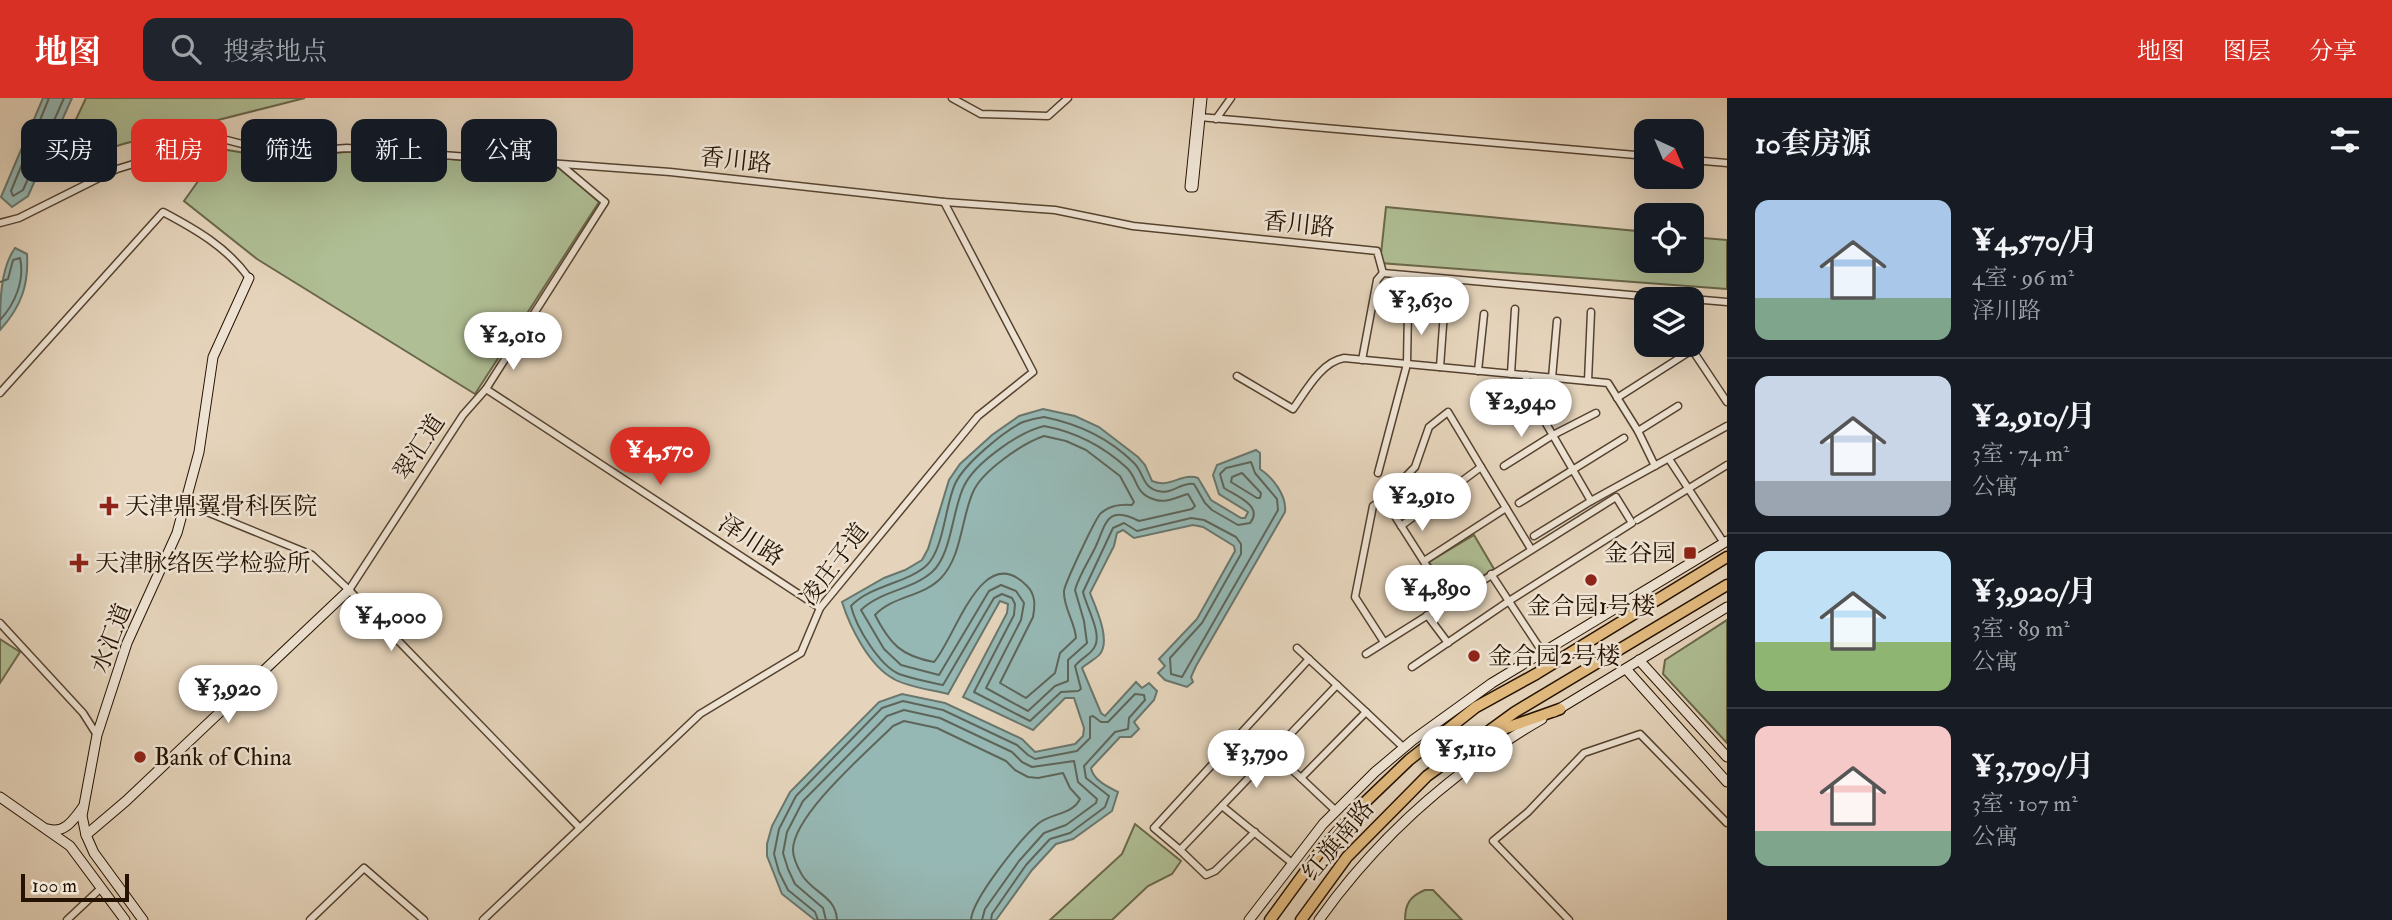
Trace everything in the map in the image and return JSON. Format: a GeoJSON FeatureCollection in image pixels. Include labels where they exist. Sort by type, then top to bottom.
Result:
{"type":"FeatureCollection","features":[{"type":"Feature","properties":{"kind":"highway","name":"红旗南路"},"geometry":{"type":"LineString","coordinates":[[1268,920],[1321,850],[1360,807],[1409,760],[1476,707],[1536,674],[1727,557]]}},
{"type":"Feature","properties":{"kind":"highway","name":"红旗南路"},"geometry":{"type":"LineString","coordinates":[[1301,920],[1347,857],[1427,776],[1515,712],[1727,585]]}},
{"type":"Feature","properties":{"kind":"highway"},"geometry":{"type":"LineString","coordinates":[[1476,738],[1560,709]]}},
{"type":"Feature","properties":{"kind":"main road"},"geometry":{"type":"LineString","coordinates":[[1191,187],[1200,98]]}},
{"type":"Feature","properties":{"kind":"main road","name":"水汇道"},"geometry":{"type":"LineString","coordinates":[[86,835],[82,816],[97,734],[127,643],[177,533],[199,452],[213,357],[249,278]]}},
{"type":"Feature","properties":{"kind":"main road"},"geometry":{"type":"LineString","coordinates":[[1249,920],[1336,811],[1404,748],[1492,683],[1726,542]]}},
{"type":"Feature","properties":{"kind":"main road"},"geometry":{"type":"LineString","coordinates":[[143,920],[94,853],[86,835],[126,801],[349,590]]}},
{"type":"Feature","properties":{"kind":"main road"},"geometry":{"type":"LineString","coordinates":[[1319,920],[1364,863],[1422,804],[1476,761],[1727,607]]}},
{"type":"Feature","properties":{"kind":"main road"},"geometry":{"type":"LineString","coordinates":[[1639,660],[1727,757]]}},
{"type":"Feature","properties":{"kind":"main road"},"geometry":{"type":"LineString","coordinates":[[1626,669],[1727,782]]}},
{"type":"Feature","properties":{"kind":"main road"},"geometry":{"type":"LineString","coordinates":[[0,797],[70,846],[125,920]]}},
{"type":"Feature","properties":{"kind":"main road"},"geometry":{"type":"LineString","coordinates":[[45,828],[58,831],[65,828],[84,805]]}},
{"type":"Feature","properties":{"kind":"street"},"geometry":{"type":"LineString","coordinates":[[952,98],[981,114],[1048,116],[1068,98]]}},
{"type":"Feature","properties":{"kind":"street"},"geometry":{"type":"LineString","coordinates":[[1216,119],[1231,98]]}},
{"type":"Feature","properties":{"kind":"street"},"geometry":{"type":"LineString","coordinates":[[1198,117],[1634,155]]}},
{"type":"Feature","properties":{"kind":"street","name":"香川路"},"geometry":{"type":"LineString","coordinates":[[0,223],[19,218],[117,169],[219,138],[277,153],[347,148],[670,172],[944,202],[1055,210],[1133,226],[1377,251],[1383,273]]}},
{"type":"Feature","properties":{"kind":"street"},"geometry":{"type":"LineString","coordinates":[[1704,161],[1727,163]]}},
{"type":"Feature","properties":{"kind":"street","name":"翠汇道"},"geometry":{"type":"LineString","coordinates":[[349,590],[463,415],[486,389],[606,202],[559,164]]}},
{"type":"Feature","properties":{"kind":"street","name":"凌庄子道"},"geometry":{"type":"LineString","coordinates":[[483,920],[700,714],[801,653],[820,608],[978,416],[1033,372],[944,202]]}},
{"type":"Feature","properties":{"kind":"street"},"geometry":{"type":"LineString","coordinates":[[0,393],[163,212],[199,232],[239,263],[249,278]]}},
{"type":"Feature","properties":{"kind":"street"},"geometry":{"type":"LineString","coordinates":[[1362,360],[1377,280],[1383,273],[1634,295]]}},
{"type":"Feature","properties":{"kind":"street"},"geometry":{"type":"LineString","coordinates":[[1440,367],[1445,298]]}},
{"type":"Feature","properties":{"kind":"street"},"geometry":{"type":"LineString","coordinates":[[1704,300],[1727,302]]}},
{"type":"Feature","properties":{"kind":"street"},"geometry":{"type":"LineString","coordinates":[[1378,473],[1407,364],[1408,309]]}},
{"type":"Feature","properties":{"kind":"street"},"geometry":{"type":"LineString","coordinates":[[1511,374],[1515,309]]}},
{"type":"Feature","properties":{"kind":"street"},"geometry":{"type":"LineString","coordinates":[[1588,381],[1591,312]]}},
{"type":"Feature","properties":{"kind":"street"},"geometry":{"type":"LineString","coordinates":[[1478,371],[1484,314]]}},
{"type":"Feature","properties":{"kind":"street"},"geometry":{"type":"LineString","coordinates":[[1552,378],[1558,321]]}},
{"type":"Feature","properties":{"kind":"street"},"geometry":{"type":"LineString","coordinates":[[1617,398],[1676,357]]}},
{"type":"Feature","properties":{"kind":"street"},"geometry":{"type":"LineString","coordinates":[[1697,357],[1727,402]]}},
{"type":"Feature","properties":{"kind":"street"},"geometry":{"type":"LineString","coordinates":[[1237,376],[1293,409],[1333,360],[1362,360],[1608,383],[1638,431],[1655,466]]}},
{"type":"Feature","properties":{"kind":"street"},"geometry":{"type":"LineString","coordinates":[[1525,375],[1526,389],[1591,501]]}},
{"type":"Feature","properties":{"kind":"street","name":"泽川路"},"geometry":{"type":"LineString","coordinates":[[486,389],[820,608]]}},
{"type":"Feature","properties":{"kind":"street"},"geometry":{"type":"LineString","coordinates":[[1638,431],[1678,406]]}},
{"type":"Feature","properties":{"kind":"street"},"geometry":{"type":"LineString","coordinates":[[1384,642],[1355,597],[1373,506],[1384,499],[1415,467],[1429,427],[1448,412],[1531,549]]}},
{"type":"Feature","properties":{"kind":"street"},"geometry":{"type":"LineString","coordinates":[[1504,466],[1553,435],[1596,413]]}},
{"type":"Feature","properties":{"kind":"street"},"geometry":{"type":"LineString","coordinates":[[1534,536],[1591,501],[1727,426]]}},
{"type":"Feature","properties":{"kind":"street"},"geometry":{"type":"LineString","coordinates":[[1518,503],[1624,438]]}},
{"type":"Feature","properties":{"kind":"street"},"geometry":{"type":"LineString","coordinates":[[1669,459],[1726,542]]}},
{"type":"Feature","properties":{"kind":"street"},"geometry":{"type":"LineString","coordinates":[[1637,520],[1727,465]]}},
{"type":"Feature","properties":{"kind":"street"},"geometry":{"type":"LineString","coordinates":[[1401,526],[1481,467]]}},
{"type":"Feature","properties":{"kind":"street"},"geometry":{"type":"LineString","coordinates":[[1366,654],[1616,497],[1632,523],[1412,667]]}},
{"type":"Feature","properties":{"kind":"street"},"geometry":{"type":"LineString","coordinates":[[1384,499],[1449,601]]}},
{"type":"Feature","properties":{"kind":"street"},"geometry":{"type":"LineString","coordinates":[[185,503],[312,555],[579,827]]}},
{"type":"Feature","properties":{"kind":"street"},"geometry":{"type":"LineString","coordinates":[[1424,561],[1506,508]]}},
{"type":"Feature","properties":{"kind":"street"},"geometry":{"type":"LineString","coordinates":[[1491,574],[1543,653]]}},
{"type":"Feature","properties":{"kind":"street"},"geometry":{"type":"LineString","coordinates":[[1427,615],[1448,643]]}},
{"type":"Feature","properties":{"kind":"street"},"geometry":{"type":"LineString","coordinates":[[0,623],[83,713],[97,734]]}},
{"type":"Feature","properties":{"kind":"street"},"geometry":{"type":"LineString","coordinates":[[1297,648],[1404,748]]}},
{"type":"Feature","properties":{"kind":"street"},"geometry":{"type":"LineString","coordinates":[[1255,832],[1215,870],[1206,875],[1153,828],[1309,659]]}},
{"type":"Feature","properties":{"kind":"street"},"geometry":{"type":"LineString","coordinates":[[1180,850],[1337,685]]}},
{"type":"Feature","properties":{"kind":"street"},"geometry":{"type":"LineString","coordinates":[[1301,778],[1366,712]]}},
{"type":"Feature","properties":{"kind":"street"},"geometry":{"type":"LineString","coordinates":[[1569,920],[1493,841],[1528,812],[1584,753],[1640,734],[1727,823]]}},
{"type":"Feature","properties":{"kind":"street"},"geometry":{"type":"LineString","coordinates":[[1272,752],[1336,811]]}},
{"type":"Feature","properties":{"kind":"street"},"geometry":{"type":"LineString","coordinates":[[1222,806],[1292,863]]}},
{"type":"Feature","properties":{"kind":"street"},"geometry":{"type":"LineString","coordinates":[[310,920],[364,868],[424,920]]}},
{"type":"Feature","properties":{"kind":"street"},"geometry":{"type":"LineString","coordinates":[[67,920],[100,889]]}},
{"type":"Feature","properties":{"kind":"green space"},"geometry":{"type":"Polygon","coordinates":[[[86,98],[305,98],[222,119],[131,119],[131,142],[117,146],[117,119],[76,119],[86,98]]]}},
{"type":"Feature","properties":{"kind":"green space"},"geometry":{"type":"Polygon","coordinates":[[[227,150],[241,152],[241,182],[337,182],[337,153],[351,151],[351,182],[447,182],[447,159],[461,160],[461,182],[557,182],[559,168],[599,202],[475,394],[257,259],[184,201],[198,182],[227,182],[227,150]]]}},
{"type":"Feature","properties":{"kind":"green space"},"geometry":{"type":"Polygon","coordinates":[[[1386,207],[1634,231],[1634,273],[1704,273],[1704,238],[1727,240],[1727,289],[1704,287],[1380,263],[1386,207]]]}},
{"type":"Feature","properties":{"kind":"green space"},"geometry":{"type":"Polygon","coordinates":[[[1474,535],[1494,569],[1450,596],[1429,562],[1474,535]]]}},
{"type":"Feature","properties":{"kind":"green space"},"geometry":{"type":"Polygon","coordinates":[[[1727,620],[1727,743],[1663,674],[1665,660],[1727,620]]]}},
{"type":"Feature","properties":{"kind":"green space"},"geometry":{"type":"Polygon","coordinates":[[[0,639],[20,652],[0,683],[0,639]]]}},
{"type":"Feature","properties":{"kind":"green space"},"geometry":{"type":"Polygon","coordinates":[[[1135,824],[1181,861],[1172,874],[1148,886],[1112,920],[1050,920],[1122,854],[1135,824]]]}},
{"type":"Feature","properties":{"kind":"green space"},"geometry":{"type":"Polygon","coordinates":[[[1425,890],[1433,890],[1462,920],[1405,920],[1409,901],[1425,890]]]}},
{"type":"Feature","properties":{"kind":"water"},"geometry":{"type":"Polygon","coordinates":[[[43,98],[72,98],[63,119],[34,119],[43,98]]]}},
{"type":"Feature","properties":{"kind":"water"},"geometry":{"type":"Polygon","coordinates":[[[21,150],[21,182],[34,182],[28,196],[12,207],[1,197],[21,150]]]}},
{"type":"Feature","properties":{"kind":"water"},"geometry":{"type":"Polygon","coordinates":[[[15,248],[27,254],[27,276],[18,304],[0,330],[4,276],[15,248]]]}},
{"type":"Feature","properties":{"kind":"water"},"geometry":{"type":"Polygon","coordinates":[[[1043,409],[1075,416],[1099,427],[1138,457],[1152,481],[1165,483],[1187,477],[1198,478],[1211,500],[1241,518],[1245,518],[1248,512],[1219,494],[1213,475],[1217,465],[1256,450],[1260,453],[1260,469],[1274,482],[1284,499],[1285,512],[1196,666],[1191,677],[1193,682],[1187,687],[1165,680],[1158,673],[1165,666],[1159,659],[1197,619],[1235,551],[1234,546],[1203,527],[1193,525],[1134,538],[1123,530],[1117,533],[1114,546],[1090,593],[1101,624],[1103,648],[1098,656],[1082,668],[1101,713],[1105,716],[1136,682],[1142,688],[1149,683],[1157,691],[1154,700],[1134,722],[1139,729],[1131,737],[1120,737],[1091,768],[1098,780],[1118,792],[1112,811],[1073,839],[1056,844],[1032,870],[996,920],[815,920],[782,894],[767,856],[772,826],[790,792],[879,702],[902,694],[945,703],[1022,739],[1035,752],[1075,744],[1083,736],[1084,728],[1074,698],[1065,698],[1033,730],[963,697],[1007,613],[1008,604],[1000,601],[948,694],[906,684],[885,673],[862,645],[842,602],[922,560],[928,549],[949,480],[960,464],[992,435],[1019,416],[1043,409]]]}},
{"type":"Feature","properties":{"kind":"place","name":"天津鼎翼骨科医院"},"geometry":{"type":"Point","coordinates":[109,506]}},
{"type":"Feature","properties":{"kind":"place","name":"金谷园"},"geometry":{"type":"Point","coordinates":[1690,553]}},
{"type":"Feature","properties":{"kind":"place","name":"天津脉络医学检验所"},"geometry":{"type":"Point","coordinates":[79,563]}},
{"type":"Feature","properties":{"kind":"place","name":"金合园1号楼"},"geometry":{"type":"Point","coordinates":[1591,580]}},
{"type":"Feature","properties":{"kind":"place","name":"金合园2号楼"},"geometry":{"type":"Point","coordinates":[1474,656]}},
{"type":"Feature","properties":{"kind":"place","name":"Bank of China"},"geometry":{"type":"Point","coordinates":[140,757]}}]}
